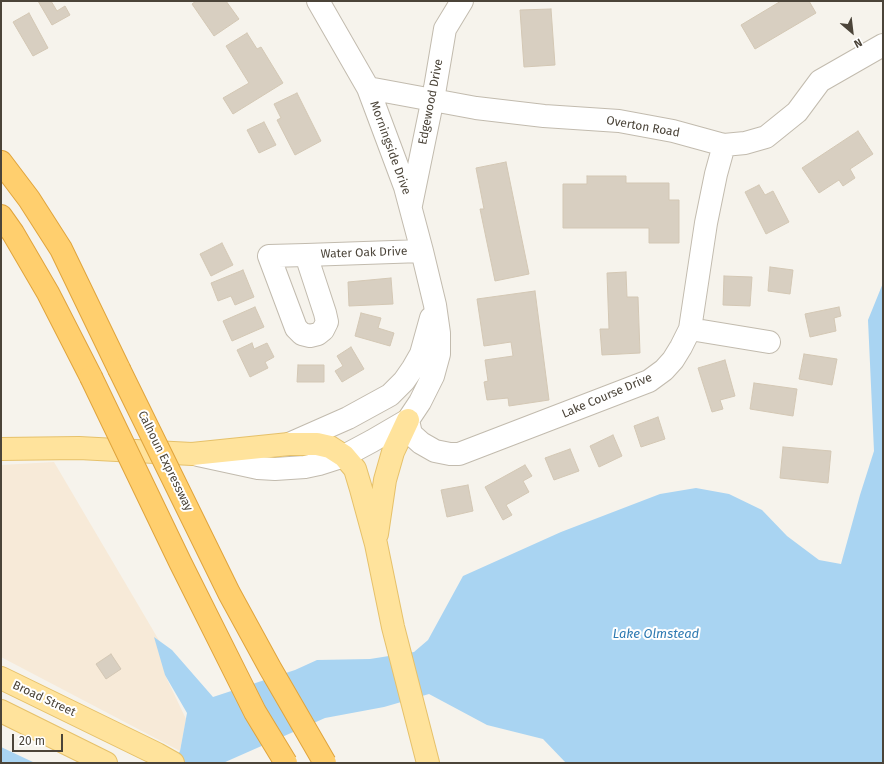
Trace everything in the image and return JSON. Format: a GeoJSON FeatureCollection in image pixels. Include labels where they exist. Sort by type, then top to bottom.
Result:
{"type":"FeatureCollection","features":[{"type":"Feature","properties":{"kind":"highway","name":"Calhoun Expressway"},"geometry":{"type":"LineString","coordinates":[[1,162],[29,199],[61,249],[229,593],[325,763]]}},
{"type":"Feature","properties":{"kind":"highway"},"geometry":{"type":"LineString","coordinates":[[1,216],[13,233],[48,293],[91,377],[180,562],[255,712],[286,763]]}},
{"type":"Feature","properties":{"kind":"main road"},"geometry":{"type":"LineString","coordinates":[[376,544],[385,480],[393,452],[408,420]]}},
{"type":"Feature","properties":{"kind":"main road"},"geometry":{"type":"LineString","coordinates":[[1,448],[79,448],[192,454],[288,444],[317,444],[330,447],[344,456],[355,469],[376,544],[393,626],[428,763]]}},
{"type":"Feature","properties":{"kind":"main road","name":"Broad Street"},"geometry":{"type":"LineString","coordinates":[[1,678],[165,758]]}},
{"type":"Feature","properties":{"kind":"main road"},"geometry":{"type":"LineString","coordinates":[[1,711],[106,763]]}},
{"type":"Feature","properties":{"kind":"street","name":"Morningside Drive"},"geometry":{"type":"LineString","coordinates":[[318,1],[368,88],[405,187],[422,251],[439,333],[439,354],[433,376],[420,402],[408,420],[344,456]]}},
{"type":"Feature","properties":{"kind":"street","name":"Edgewood Drive"},"geometry":{"type":"LineString","coordinates":[[411,206],[445,29],[462,1]]}},
{"type":"Feature","properties":{"kind":"street","name":"Overton Road"},"geometry":{"type":"LineString","coordinates":[[368,88],[476,108],[544,116],[620,121],[673,131],[724,145],[745,143],[766,137],[797,112],[820,81],[883,45]]}},
{"type":"Feature","properties":{"kind":"street","name":"Lake Course Drive"},"geometry":{"type":"LineString","coordinates":[[408,420],[411,434],[421,443],[435,451],[459,454],[649,381],[664,370],[673,360],[690,329],[706,223],[716,174],[724,145]]}},
{"type":"Feature","properties":{"kind":"street","name":"Water Oak Drive"},"geometry":{"type":"LineString","coordinates":[[306,255],[422,251]]}},
{"type":"Feature","properties":{"kind":"street","name":"Morningside Drive"},"geometry":{"type":"LineString","coordinates":[[288,444],[348,418],[390,395],[404,381],[421,354],[434,305]]}},
{"type":"Feature","properties":{"kind":"street"},"geometry":{"type":"LineString","coordinates":[[690,329],[769,342]]}},
{"type":"Feature","properties":{"kind":"street"},"geometry":{"type":"LineString","coordinates":[[192,454],[258,468],[275,469],[312,465],[344,456]]}},
{"type":"Feature","properties":{"kind":"shaded area"},"geometry":{"type":"Polygon","coordinates":[[[54,462],[160,642],[165,675],[186,719],[180,751],[1,657],[1,465],[54,462]]]}},
{"type":"Feature","properties":{"kind":"water","name":"Lake Olmstead"},"geometry":{"type":"Polygon","coordinates":[[[883,283],[883,763],[566,763],[543,739],[487,725],[429,694],[384,707],[325,718],[223,763],[173,763],[180,751],[187,713],[165,675],[154,637],[172,650],[213,697],[295,670],[317,660],[370,659],[414,652],[428,640],[463,576],[561,532],[660,494],[696,488],[729,494],[762,510],[787,536],[819,560],[841,564],[874,451],[868,320],[883,283]]]}},
{"type":"Feature","properties":{"kind":"water"},"geometry":{"type":"Polygon","coordinates":[[[1,747],[35,763],[1,763],[1,747]]]}},
{"type":"Feature","properties":{"kind":"building"},"geometry":{"type":"Polygon","coordinates":[[[38,1],[51,1],[57,11],[65,6],[70,15],[52,25],[38,1]]]}},
{"type":"Feature","properties":{"kind":"building"},"geometry":{"type":"Polygon","coordinates":[[[196,1],[226,1],[239,19],[214,36],[192,4],[196,1]]]}},
{"type":"Feature","properties":{"kind":"building"},"geometry":{"type":"Polygon","coordinates":[[[781,1],[809,1],[816,13],[755,49],[741,25],[781,1]]]}},
{"type":"Feature","properties":{"kind":"building"},"geometry":{"type":"Polygon","coordinates":[[[551,9],[555,65],[524,67],[520,10],[551,9]]]}},
{"type":"Feature","properties":{"kind":"building"},"geometry":{"type":"Polygon","coordinates":[[[29,13],[48,48],[33,56],[13,22],[29,13]]]}},
{"type":"Feature","properties":{"kind":"building"},"geometry":{"type":"Polygon","coordinates":[[[247,33],[257,49],[261,47],[283,83],[233,114],[223,98],[249,83],[226,46],[247,33]]]}},
{"type":"Feature","properties":{"kind":"building"},"geometry":{"type":"Polygon","coordinates":[[[297,93],[321,141],[295,155],[277,120],[281,118],[274,104],[297,93]]]}},
{"type":"Feature","properties":{"kind":"building"},"geometry":{"type":"Polygon","coordinates":[[[264,122],[276,145],[259,153],[247,130],[264,122]]]}},
{"type":"Feature","properties":{"kind":"building"},"geometry":{"type":"Polygon","coordinates":[[[858,131],[873,154],[850,169],[855,178],[843,186],[839,180],[819,193],[802,168],[858,131]]]}},
{"type":"Feature","properties":{"kind":"building"},"geometry":{"type":"Polygon","coordinates":[[[506,162],[529,274],[495,281],[480,209],[484,209],[476,168],[506,162]]]}},
{"type":"Feature","properties":{"kind":"building"},"geometry":{"type":"Polygon","coordinates":[[[587,176],[626,176],[626,183],[669,183],[669,200],[679,200],[679,243],[649,243],[649,228],[563,228],[563,184],[587,184],[587,176]]]}},
{"type":"Feature","properties":{"kind":"building"},"geometry":{"type":"Polygon","coordinates":[[[759,185],[765,195],[773,191],[789,222],[766,234],[745,192],[759,185]]]}},
{"type":"Feature","properties":{"kind":"building"},"geometry":{"type":"Polygon","coordinates":[[[222,243],[233,265],[211,276],[200,254],[222,243]]]}},
{"type":"Feature","properties":{"kind":"building"},"geometry":{"type":"Polygon","coordinates":[[[770,267],[793,270],[790,294],[768,291],[770,267]]]}},
{"type":"Feature","properties":{"kind":"building"},"geometry":{"type":"Polygon","coordinates":[[[243,270],[254,297],[235,305],[231,296],[218,301],[211,283],[243,270]]]}},
{"type":"Feature","properties":{"kind":"building"},"geometry":{"type":"Polygon","coordinates":[[[626,272],[627,297],[638,297],[640,353],[602,355],[600,329],[609,329],[607,273],[626,272]]]}},
{"type":"Feature","properties":{"kind":"building"},"geometry":{"type":"Polygon","coordinates":[[[724,276],[752,277],[750,306],[723,305],[724,276]]]}},
{"type":"Feature","properties":{"kind":"building"},"geometry":{"type":"Polygon","coordinates":[[[391,278],[393,304],[349,306],[348,282],[391,278]]]}},
{"type":"Feature","properties":{"kind":"building"},"geometry":{"type":"Polygon","coordinates":[[[535,291],[549,400],[509,406],[508,398],[487,400],[484,382],[488,381],[485,360],[513,356],[511,342],[484,346],[477,299],[535,291]]]}},
{"type":"Feature","properties":{"kind":"building"},"geometry":{"type":"Polygon","coordinates":[[[255,307],[264,327],[232,341],[223,321],[255,307]]]}},
{"type":"Feature","properties":{"kind":"building"},"geometry":{"type":"Polygon","coordinates":[[[839,307],[841,316],[834,318],[836,331],[810,337],[805,314],[839,307]]]}},
{"type":"Feature","properties":{"kind":"building"},"geometry":{"type":"Polygon","coordinates":[[[361,313],[381,318],[378,328],[394,333],[390,346],[355,336],[361,313]]]}},
{"type":"Feature","properties":{"kind":"building"},"geometry":{"type":"Polygon","coordinates":[[[252,343],[254,349],[267,343],[274,357],[265,362],[268,368],[250,377],[237,350],[252,343]]]}},
{"type":"Feature","properties":{"kind":"building"},"geometry":{"type":"Polygon","coordinates":[[[351,347],[364,369],[342,382],[335,371],[343,366],[337,356],[351,347]]]}},
{"type":"Feature","properties":{"kind":"building"},"geometry":{"type":"Polygon","coordinates":[[[804,354],[837,359],[832,385],[799,379],[804,354]]]}},
{"type":"Feature","properties":{"kind":"building"},"geometry":{"type":"Polygon","coordinates":[[[725,360],[735,396],[720,400],[723,409],[712,412],[698,368],[725,360]]]}},
{"type":"Feature","properties":{"kind":"building"},"geometry":{"type":"Polygon","coordinates":[[[298,365],[324,365],[324,382],[297,382],[298,365]]]}},
{"type":"Feature","properties":{"kind":"building"},"geometry":{"type":"Polygon","coordinates":[[[754,383],[797,389],[793,416],[750,409],[754,383]]]}},
{"type":"Feature","properties":{"kind":"building"},"geometry":{"type":"Polygon","coordinates":[[[658,417],[665,439],[641,447],[634,426],[658,417]]]}},
{"type":"Feature","properties":{"kind":"building"},"geometry":{"type":"Polygon","coordinates":[[[613,435],[622,456],[599,467],[590,446],[613,435]]]}},
{"type":"Feature","properties":{"kind":"building"},"geometry":{"type":"Polygon","coordinates":[[[783,447],[831,451],[828,483],[780,478],[783,447]]]}},
{"type":"Feature","properties":{"kind":"building"},"geometry":{"type":"Polygon","coordinates":[[[570,449],[579,471],[554,480],[545,458],[570,449]]]}},
{"type":"Feature","properties":{"kind":"building"},"geometry":{"type":"Polygon","coordinates":[[[525,465],[532,476],[523,481],[529,492],[506,505],[512,515],[503,520],[485,487],[525,465]]]}},
{"type":"Feature","properties":{"kind":"building"},"geometry":{"type":"Polygon","coordinates":[[[468,485],[473,511],[447,517],[441,490],[468,485]]]}},
{"type":"Feature","properties":{"kind":"building"},"geometry":{"type":"Polygon","coordinates":[[[111,654],[121,669],[106,679],[96,664],[111,654]]]}}]}
